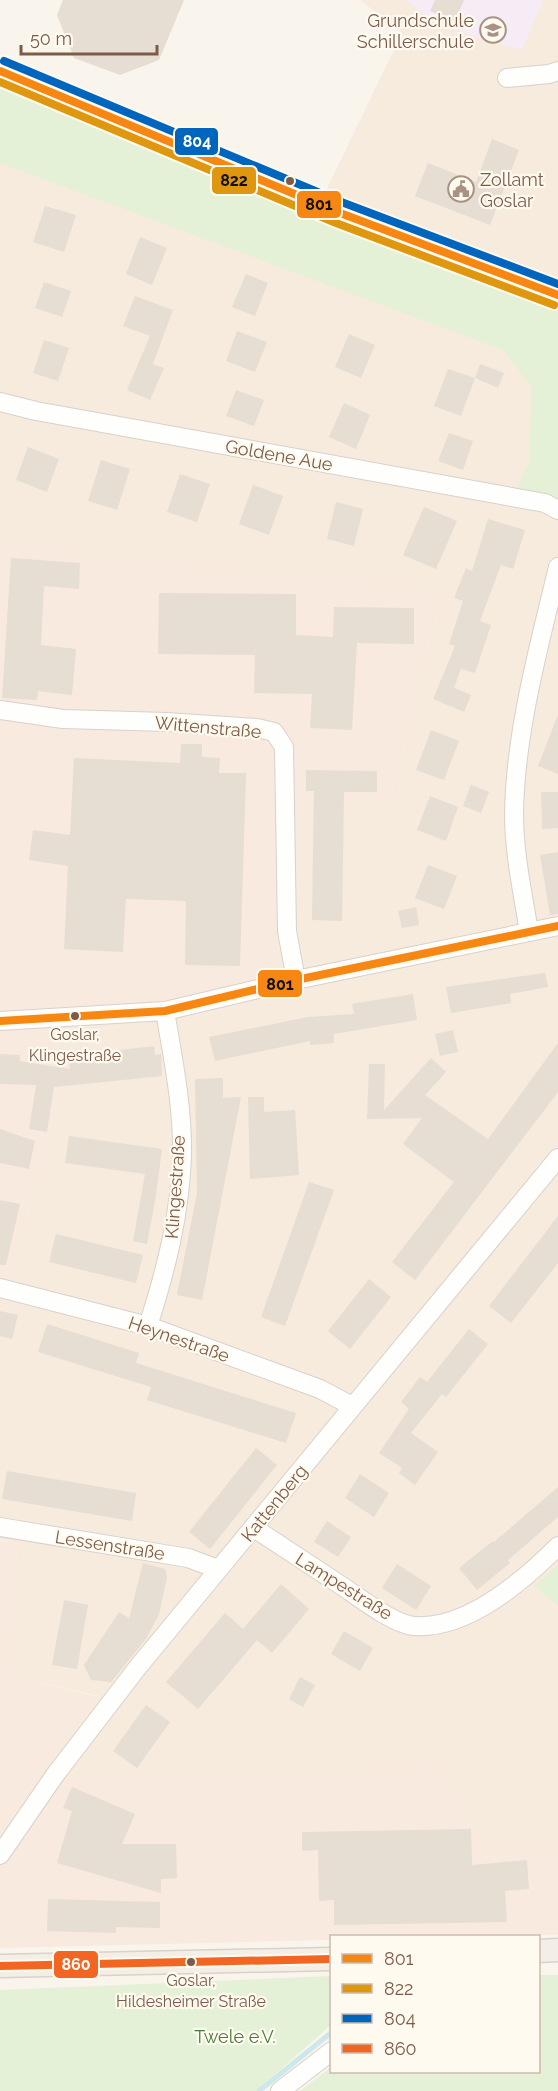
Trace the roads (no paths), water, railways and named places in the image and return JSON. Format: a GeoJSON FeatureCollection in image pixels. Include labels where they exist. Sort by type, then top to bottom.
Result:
{"type":"FeatureCollection","features":[{"type":"Feature","properties":{"kind":"main road"},"geometry":{"type":"LineString","coordinates":[[540,1951],[558,1950]]}},
{"type":"Feature","properties":{"kind":"main road"},"geometry":{"type":"LineString","coordinates":[[0,1966],[330,1959]]}},
{"type":"Feature","properties":{"kind":"street"},"geometry":{"type":"LineString","coordinates":[[0,71],[340,213],[558,295]]}},
{"type":"Feature","properties":{"kind":"street"},"geometry":{"type":"LineString","coordinates":[[507,78],[558,71]]}},
{"type":"Feature","properties":{"kind":"street","name":"Goldene Aue"},"geometry":{"type":"LineString","coordinates":[[0,402],[36,411],[545,503],[558,510]]}},
{"type":"Feature","properties":{"kind":"street"},"geometry":{"type":"LineString","coordinates":[[529,932],[520,876],[514,815],[522,730],[558,567]]}},
{"type":"Feature","properties":{"kind":"street","name":"Wittenstraße"},"geometry":{"type":"LineString","coordinates":[[0,710],[63,719],[234,726],[274,732],[284,747],[286,931],[296,980]]}},
{"type":"Feature","properties":{"kind":"street"},"geometry":{"type":"LineString","coordinates":[[0,1021],[165,1011],[296,980],[558,926]]}},
{"type":"Feature","properties":{"kind":"street","name":"Klingestraße"},"geometry":{"type":"LineString","coordinates":[[148,1326],[162,1285],[176,1227],[182,1155],[178,1092],[165,1011]]}},
{"type":"Feature","properties":{"kind":"street","name":"Kattenberg"},"geometry":{"type":"LineString","coordinates":[[0,1855],[62,1767],[138,1667],[558,1158]]}},
{"type":"Feature","properties":{"kind":"street","name":"Heynestraße"},"geometry":{"type":"LineString","coordinates":[[0,1288],[148,1326],[320,1389],[352,1406]]}},
{"type":"Feature","properties":{"kind":"street","name":"Lessenstraße"},"geometry":{"type":"LineString","coordinates":[[0,1527],[188,1558],[218,1569]]}},
{"type":"Feature","properties":{"kind":"street","name":"Lampestraße"},"geometry":{"type":"LineString","coordinates":[[254,1528],[381,1612],[412,1626],[440,1625],[467,1616],[524,1579],[558,1546]]}},
{"type":"Feature","properties":{"kind":"street"},"geometry":{"type":"LineString","coordinates":[[280,2091],[330,2053]]}},
{"type":"Feature","properties":{"kind":"waterway"},"geometry":{"type":"LineString","coordinates":[[259,2091],[330,2034]]}},
{"type":"Feature","properties":{"kind":"place","name":"Grundschule Schillerschule"},"geometry":{"type":"Point","coordinates":[493,30]}},
{"type":"Feature","properties":{"kind":"place","name":"Zollamt Goslar"},"geometry":{"type":"Point","coordinates":[461,189]}},
{"type":"Feature","properties":{"kind":"place","name":"Goslar, Klingestraße"},"geometry":{"type":"Point","coordinates":[75,1016]}},
{"type":"Feature","properties":{"kind":"place","name":"Goslar, Hildesheimer Straße"},"geometry":{"type":"Point","coordinates":[191,1962]}},
{"type":"Feature","properties":{"kind":"park label","name":"Twele e.V."},"geometry":{"type":"Point","coordinates":[235,2036]}}]}
